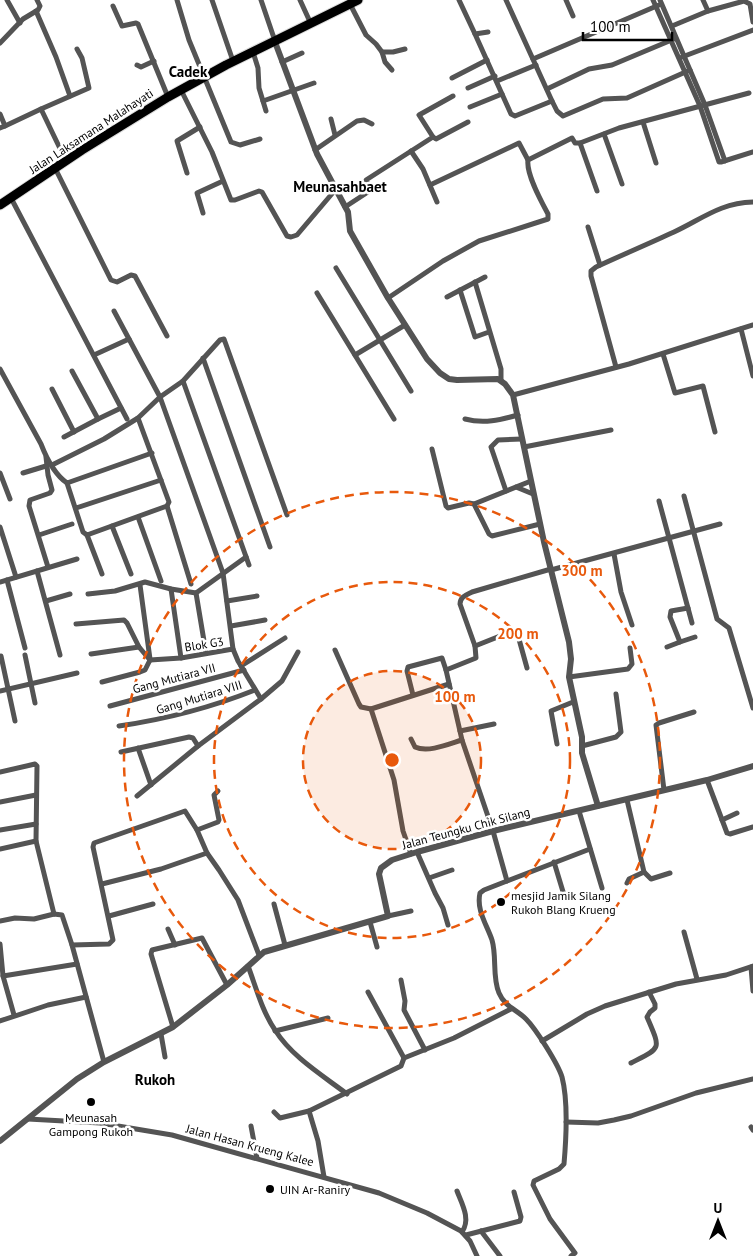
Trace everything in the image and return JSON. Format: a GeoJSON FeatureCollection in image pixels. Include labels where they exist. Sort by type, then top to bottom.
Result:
{"type":"FeatureCollection","features":[{"type":"Feature","properties":{"kind":"highway","name":"Jalan Laksamana Malahayati"},"geometry":{"type":"LineString","coordinates":[[0,205],[168,96],[233,61],[354,2]]}},
{"type":"Feature","properties":{"kind":"street"},"geometry":{"type":"LineString","coordinates":[[7,0],[20,23]]}},
{"type":"Feature","properties":{"kind":"street"},"geometry":{"type":"LineString","coordinates":[[0,43],[20,23],[38,10],[40,6],[37,0]]}},
{"type":"Feature","properties":{"kind":"street"},"geometry":{"type":"LineString","coordinates":[[177,0],[189,40],[231,142],[240,145],[260,139]]}},
{"type":"Feature","properties":{"kind":"street"},"geometry":{"type":"LineString","coordinates":[[212,0],[233,61]]}},
{"type":"Feature","properties":{"kind":"street"},"geometry":{"type":"LineString","coordinates":[[261,0],[315,150],[346,207],[350,218],[350,231],[405,325],[427,359],[444,376],[457,380],[494,378],[501,380],[514,395],[530,481],[569,642],[571,659],[569,677],[582,737],[583,760],[598,806]]}},
{"type":"Feature","properties":{"kind":"street"},"geometry":{"type":"LineString","coordinates":[[300,0],[310,24]]}},
{"type":"Feature","properties":{"kind":"street"},"geometry":{"type":"LineString","coordinates":[[460,0],[509,111],[514,116],[552,101]]}},
{"type":"Feature","properties":{"kind":"street"},"geometry":{"type":"LineString","coordinates":[[506,0],[552,101],[563,116],[603,99],[627,98],[688,71]]}},
{"type":"Feature","properties":{"kind":"street"},"geometry":{"type":"LineString","coordinates":[[566,0],[573,16]]}},
{"type":"Feature","properties":{"kind":"street"},"geometry":{"type":"LineString","coordinates":[[703,0],[708,11]]}},
{"type":"Feature","properties":{"kind":"street"},"geometry":{"type":"LineString","coordinates":[[672,26],[708,11],[747,0],[750,4],[753,22]]}},
{"type":"Feature","properties":{"kind":"street"},"geometry":{"type":"LineString","coordinates":[[354,2],[366,34],[382,52],[384,62],[392,70]]}},
{"type":"Feature","properties":{"kind":"street"},"geometry":{"type":"LineString","coordinates":[[533,59],[655,3],[661,2],[672,26],[674,39]]}},
{"type":"Feature","properties":{"kind":"street"},"geometry":{"type":"LineString","coordinates":[[655,3],[682,57],[725,161],[753,152]]}},
{"type":"Feature","properties":{"kind":"street"},"geometry":{"type":"LineString","coordinates":[[114,6],[122,26],[138,24],[168,96]]}},
{"type":"Feature","properties":{"kind":"street"},"geometry":{"type":"LineString","coordinates":[[36,11],[70,96]]}},
{"type":"Feature","properties":{"kind":"street"},"geometry":{"type":"LineString","coordinates":[[682,57],[753,30]]}},
{"type":"Feature","properties":{"kind":"street"},"geometry":{"type":"LineString","coordinates":[[475,34],[488,32]]}},
{"type":"Feature","properties":{"kind":"street"},"geometry":{"type":"LineString","coordinates":[[547,89],[589,69],[612,65],[674,39]]}},
{"type":"Feature","properties":{"kind":"street"},"geometry":{"type":"LineString","coordinates":[[0,114],[2,127],[89,88],[82,58],[77,49]]}},
{"type":"Feature","properties":{"kind":"street"},"geometry":{"type":"LineString","coordinates":[[382,52],[405,49]]}},
{"type":"Feature","properties":{"kind":"street"},"geometry":{"type":"LineString","coordinates":[[253,52],[258,65],[258,83],[266,111]]}},
{"type":"Feature","properties":{"kind":"street"},"geometry":{"type":"LineString","coordinates":[[282,62],[302,53]]}},
{"type":"Feature","properties":{"kind":"street"},"geometry":{"type":"LineString","coordinates":[[452,78],[487,60]]}},
{"type":"Feature","properties":{"kind":"street"},"geometry":{"type":"LineString","coordinates":[[138,65],[141,67],[154,61]]}},
{"type":"Feature","properties":{"kind":"street"},"geometry":{"type":"LineString","coordinates":[[468,88],[536,65]]}},
{"type":"Feature","properties":{"kind":"street"},"geometry":{"type":"LineString","coordinates":[[263,101],[314,83]]}},
{"type":"Feature","properties":{"kind":"street"},"geometry":{"type":"LineString","coordinates":[[181,90],[200,127],[232,201],[258,191],[262,192],[287,236],[291,237],[297,235],[336,189]]}},
{"type":"Feature","properties":{"kind":"street"},"geometry":{"type":"LineString","coordinates":[[528,160],[572,138],[575,143],[580,143],[643,122],[749,93]]}},
{"type":"Feature","properties":{"kind":"street"},"geometry":{"type":"LineString","coordinates":[[470,107],[502,94]]}},
{"type":"Feature","properties":{"kind":"street"},"geometry":{"type":"LineString","coordinates":[[433,137],[419,115],[453,96]]}},
{"type":"Feature","properties":{"kind":"street"},"geometry":{"type":"LineString","coordinates":[[41,109],[66,161]]}},
{"type":"Feature","properties":{"kind":"street"},"geometry":{"type":"LineString","coordinates":[[330,119],[335,135]]}},
{"type":"Feature","properties":{"kind":"street"},"geometry":{"type":"LineString","coordinates":[[315,150],[360,120],[372,124]]}},
{"type":"Feature","properties":{"kind":"street"},"geometry":{"type":"LineString","coordinates":[[346,207],[371,190],[366,180],[433,137],[436,139],[468,122]]}},
{"type":"Feature","properties":{"kind":"street"},"geometry":{"type":"LineString","coordinates":[[643,122],[656,163]]}},
{"type":"Feature","properties":{"kind":"street"},"geometry":{"type":"LineString","coordinates":[[187,173],[177,141],[178,138],[200,127]]}},
{"type":"Feature","properties":{"kind":"street"},"geometry":{"type":"LineString","coordinates":[[604,134],[622,184]]}},
{"type":"Feature","properties":{"kind":"street"},"geometry":{"type":"LineString","coordinates":[[388,298],[479,241],[548,219],[548,214],[535,187],[528,166],[528,160],[519,143],[430,185]]}},
{"type":"Feature","properties":{"kind":"street"},"geometry":{"type":"LineString","coordinates":[[580,143],[597,191]]}},
{"type":"Feature","properties":{"kind":"street"},"geometry":{"type":"LineString","coordinates":[[411,151],[423,169],[437,202]]}},
{"type":"Feature","properties":{"kind":"street"},"geometry":{"type":"LineString","coordinates":[[55,168],[111,280],[117,282],[131,275],[135,276],[167,336]]}},
{"type":"Feature","properties":{"kind":"street"},"geometry":{"type":"LineString","coordinates":[[203,213],[197,193],[223,182]]}},
{"type":"Feature","properties":{"kind":"street"},"geometry":{"type":"LineString","coordinates":[[11,198],[127,419]]}},
{"type":"Feature","properties":{"kind":"street"},"geometry":{"type":"LineString","coordinates":[[616,367],[591,271],[600,265],[676,231],[716,209],[728,205],[753,202]]}},
{"type":"Feature","properties":{"kind":"street"},"geometry":{"type":"LineString","coordinates":[[588,227],[600,265]]}},
{"type":"Feature","properties":{"kind":"street"},"geometry":{"type":"LineString","coordinates":[[336,268],[412,391]]}},
{"type":"Feature","properties":{"kind":"street"},"geometry":{"type":"LineString","coordinates":[[447,297],[485,277]]}},
{"type":"Feature","properties":{"kind":"street"},"geometry":{"type":"LineString","coordinates":[[475,282],[500,369],[501,380]]}},
{"type":"Feature","properties":{"kind":"street"},"geometry":{"type":"LineString","coordinates":[[460,290],[474,337],[489,332]]}},
{"type":"Feature","properties":{"kind":"street"},"geometry":{"type":"LineString","coordinates":[[317,293],[394,419]]}},
{"type":"Feature","properties":{"kind":"street"},"geometry":{"type":"LineString","coordinates":[[114,311],[160,397],[223,573],[233,650]]}},
{"type":"Feature","properties":{"kind":"street"},"geometry":{"type":"LineString","coordinates":[[355,355],[405,325]]}},
{"type":"Feature","properties":{"kind":"street"},"geometry":{"type":"LineString","coordinates":[[514,395],[663,354],[753,325]]}},
{"type":"Feature","properties":{"kind":"street"},"geometry":{"type":"LineString","coordinates":[[741,329],[753,376]]}},
{"type":"Feature","properties":{"kind":"street"},"geometry":{"type":"LineString","coordinates":[[94,355],[129,339]]}},
{"type":"Feature","properties":{"kind":"street"},"geometry":{"type":"LineString","coordinates":[[23,473],[49,466],[104,439],[138,418],[160,397],[182,381],[220,340],[226,340],[288,515]]}},
{"type":"Feature","properties":{"kind":"street"},"geometry":{"type":"LineString","coordinates":[[663,354],[675,393],[704,386],[715,432]]}},
{"type":"Feature","properties":{"kind":"street"},"geometry":{"type":"LineString","coordinates":[[203,358],[270,547]]}},
{"type":"Feature","properties":{"kind":"street"},"geometry":{"type":"LineString","coordinates":[[0,369],[40,444],[49,466],[52,490],[29,502],[48,568]]}},
{"type":"Feature","properties":{"kind":"street"},"geometry":{"type":"LineString","coordinates":[[72,371],[98,420]]}},
{"type":"Feature","properties":{"kind":"street"},"geometry":{"type":"LineString","coordinates":[[182,381],[249,565]]}},
{"type":"Feature","properties":{"kind":"street"},"geometry":{"type":"LineString","coordinates":[[52,389],[74,432]]}},
{"type":"Feature","properties":{"kind":"street"},"geometry":{"type":"LineString","coordinates":[[64,437],[121,408]]}},
{"type":"Feature","properties":{"kind":"street"},"geometry":{"type":"LineString","coordinates":[[465,419],[493,422],[518,415]]}},
{"type":"Feature","properties":{"kind":"street"},"geometry":{"type":"LineString","coordinates":[[138,418],[169,502],[167,506],[191,584]]}},
{"type":"Feature","properties":{"kind":"street"},"geometry":{"type":"LineString","coordinates":[[524,447],[611,430]]}},
{"type":"Feature","properties":{"kind":"street"},"geometry":{"type":"LineString","coordinates":[[506,491],[491,447],[498,440],[522,439]]}},
{"type":"Feature","properties":{"kind":"street"},"geometry":{"type":"LineString","coordinates":[[432,449],[448,508],[469,503],[474,504],[530,481]]}},
{"type":"Feature","properties":{"kind":"street"},"geometry":{"type":"LineString","coordinates":[[67,483],[152,454]]}},
{"type":"Feature","properties":{"kind":"street"},"geometry":{"type":"LineString","coordinates":[[49,466],[67,483],[83,532],[87,535],[102,574]]}},
{"type":"Feature","properties":{"kind":"street"},"geometry":{"type":"LineString","coordinates":[[0,473],[10,499]]}},
{"type":"Feature","properties":{"kind":"street"},"geometry":{"type":"LineString","coordinates":[[76,508],[161,480]]}},
{"type":"Feature","properties":{"kind":"street"},"geometry":{"type":"LineString","coordinates":[[515,487],[533,494]]}},
{"type":"Feature","properties":{"kind":"street"},"geometry":{"type":"LineString","coordinates":[[684,496],[716,619],[729,628],[753,708]]}},
{"type":"Feature","properties":{"kind":"street"},"geometry":{"type":"LineString","coordinates":[[659,501],[692,623]]}},
{"type":"Feature","properties":{"kind":"street"},"geometry":{"type":"LineString","coordinates":[[474,504],[491,536],[540,524]]}},
{"type":"Feature","properties":{"kind":"street"},"geometry":{"type":"LineString","coordinates":[[87,535],[167,506]]}},
{"type":"Feature","properties":{"kind":"street"},"geometry":{"type":"LineString","coordinates":[[138,517],[161,581]]}},
{"type":"Feature","properties":{"kind":"street"},"geometry":{"type":"LineString","coordinates":[[39,535],[72,524]]}},
{"type":"Feature","properties":{"kind":"street"},"geometry":{"type":"LineString","coordinates":[[446,670],[475,659],[475,646],[460,604],[460,600],[463,597],[472,592],[720,524]]}},
{"type":"Feature","properties":{"kind":"street"},"geometry":{"type":"LineString","coordinates":[[112,526],[131,574]]}},
{"type":"Feature","properties":{"kind":"street"},"geometry":{"type":"LineString","coordinates":[[0,527],[16,577]]}},
{"type":"Feature","properties":{"kind":"street"},"geometry":{"type":"LineString","coordinates":[[614,554],[621,592],[632,625]]}},
{"type":"Feature","properties":{"kind":"street"},"geometry":{"type":"LineString","coordinates":[[88,594],[115,591],[140,585],[143,582],[171,590],[196,593],[246,557]]}},
{"type":"Feature","properties":{"kind":"street"},"geometry":{"type":"LineString","coordinates":[[0,582],[77,559]]}},
{"type":"Feature","properties":{"kind":"street"},"geometry":{"type":"LineString","coordinates":[[37,571],[60,656]]}},
{"type":"Feature","properties":{"kind":"street"},"geometry":{"type":"LineString","coordinates":[[7,580],[25,648]]}},
{"type":"Feature","properties":{"kind":"street"},"geometry":{"type":"LineString","coordinates":[[102,682],[145,670],[150,660],[140,585]]}},
{"type":"Feature","properties":{"kind":"street"},"geometry":{"type":"LineString","coordinates":[[171,590],[181,658]]}},
{"type":"Feature","properties":{"kind":"street"},"geometry":{"type":"LineString","coordinates":[[196,593],[206,653]]}},
{"type":"Feature","properties":{"kind":"street"},"geometry":{"type":"LineString","coordinates":[[46,601],[70,594]]}},
{"type":"Feature","properties":{"kind":"street"},"geometry":{"type":"LineString","coordinates":[[227,601],[257,596]]}},
{"type":"Feature","properties":{"kind":"street"},"geometry":{"type":"LineString","coordinates":[[680,642],[670,614],[671,612],[688,608]]}},
{"type":"Feature","properties":{"kind":"street"},"geometry":{"type":"LineString","coordinates":[[76,624],[124,620],[128,623],[140,647],[150,660]]}},
{"type":"Feature","properties":{"kind":"street"},"geometry":{"type":"LineString","coordinates":[[230,626],[265,620]]}},
{"type":"Feature","properties":{"kind":"street"},"geometry":{"type":"LineString","coordinates":[[475,646],[510,632],[517,632],[527,668]]}},
{"type":"Feature","properties":{"kind":"street"},"geometry":{"type":"LineString","coordinates":[[667,647],[695,637]]}},
{"type":"Feature","properties":{"kind":"street","name":"Gang Mutiara VII"},"geometry":{"type":"LineString","coordinates":[[110,706],[242,668],[284,638]]}},
{"type":"Feature","properties":{"kind":"street"},"geometry":{"type":"LineString","coordinates":[[91,654],[140,647]]}},
{"type":"Feature","properties":{"kind":"street"},"geometry":{"type":"LineString","coordinates":[[569,677],[628,669],[632,664],[630,648]]}},
{"type":"Feature","properties":{"kind":"street","name":"Blok G3"},"geometry":{"type":"LineString","coordinates":[[150,660],[181,658],[233,650],[261,700]]}},
{"type":"Feature","properties":{"kind":"street"},"geometry":{"type":"LineString","coordinates":[[335,650],[362,707],[371,709],[449,684]]}},
{"type":"Feature","properties":{"kind":"street"},"geometry":{"type":"LineString","coordinates":[[137,796],[198,746],[261,700],[282,681],[298,652]]}},
{"type":"Feature","properties":{"kind":"street"},"geometry":{"type":"LineString","coordinates":[[25,655],[35,703]]}},
{"type":"Feature","properties":{"kind":"street"},"geometry":{"type":"LineString","coordinates":[[1,656],[15,721]]}},
{"type":"Feature","properties":{"kind":"street"},"geometry":{"type":"LineString","coordinates":[[414,695],[407,671],[408,667],[440,658],[446,670],[462,740],[493,831],[507,881]]}},
{"type":"Feature","properties":{"kind":"street"},"geometry":{"type":"LineString","coordinates":[[0,690],[77,673]]}},
{"type":"Feature","properties":{"kind":"street","name":"Gang Mutiara VIII"},"geometry":{"type":"LineString","coordinates":[[119,726],[187,714],[255,690]]}},
{"type":"Feature","properties":{"kind":"street"},"geometry":{"type":"LineString","coordinates":[[582,746],[619,735],[621,730],[616,694]]}},
{"type":"Feature","properties":{"kind":"street"},"geometry":{"type":"LineString","coordinates":[[557,744],[551,711],[573,702]]}},
{"type":"Feature","properties":{"kind":"street"},"geometry":{"type":"LineString","coordinates":[[371,709],[394,780],[403,831],[429,878],[443,908],[448,925]]}},
{"type":"Feature","properties":{"kind":"street"},"geometry":{"type":"LineString","coordinates":[[664,790],[656,725],[694,712]]}},
{"type":"Feature","properties":{"kind":"street"},"geometry":{"type":"LineString","coordinates":[[460,731],[494,724]]}},
{"type":"Feature","properties":{"kind":"street"},"geometry":{"type":"LineString","coordinates":[[121,752],[189,737],[193,738],[198,746]]}},
{"type":"Feature","properties":{"kind":"street"},"geometry":{"type":"LineString","coordinates":[[411,739],[415,747],[419,749],[432,748],[462,740]]}},
{"type":"Feature","properties":{"kind":"street"},"geometry":{"type":"LineString","coordinates":[[138,748],[150,785]]}},
{"type":"Feature","properties":{"kind":"street"},"geometry":{"type":"LineString","coordinates":[[0,772],[35,764],[37,766],[36,841],[54,914]]}},
{"type":"Feature","properties":{"kind":"street","name":"Jalan Teungku Chik Silang"},"geometry":{"type":"LineString","coordinates":[[388,916],[379,877],[380,870],[392,860],[493,831],[627,800],[707,780],[753,766]]}},
{"type":"Feature","properties":{"kind":"street"},"geometry":{"type":"LineString","coordinates":[[707,780],[726,832],[730,834],[753,827]]}},
{"type":"Feature","properties":{"kind":"street"},"geometry":{"type":"LineString","coordinates":[[197,830],[219,822],[214,797],[218,791]]}},
{"type":"Feature","properties":{"kind":"street"},"geometry":{"type":"LineString","coordinates":[[0,802],[36,794]]}},
{"type":"Feature","properties":{"kind":"street"},"geometry":{"type":"LineString","coordinates":[[627,800],[644,872],[650,878],[670,872]]}},
{"type":"Feature","properties":{"kind":"street"},"geometry":{"type":"LineString","coordinates":[[72,945],[111,943],[113,938],[93,847],[94,843],[184,811],[197,830],[207,853],[238,900],[259,955]]}},
{"type":"Feature","properties":{"kind":"street"},"geometry":{"type":"LineString","coordinates":[[579,811],[602,888]]}},
{"type":"Feature","properties":{"kind":"street"},"geometry":{"type":"LineString","coordinates":[[722,820],[737,813]]}},
{"type":"Feature","properties":{"kind":"street"},"geometry":{"type":"LineString","coordinates":[[0,830],[36,824]]}},
{"type":"Feature","properties":{"kind":"street"},"geometry":{"type":"LineString","coordinates":[[0,849],[36,841]]}},
{"type":"Feature","properties":{"kind":"street"},"geometry":{"type":"LineString","coordinates":[[574,1255],[550,1219],[533,1185],[534,1181],[559,1169],[564,1164],[566,1122],[562,1076],[525,1018],[511,1009],[498,992],[492,942],[480,911],[479,897],[480,893],[484,890],[590,849]]}},
{"type":"Feature","properties":{"kind":"street"},"geometry":{"type":"LineString","coordinates":[[102,884],[161,869],[207,853]]}},
{"type":"Feature","properties":{"kind":"street"},"geometry":{"type":"LineString","coordinates":[[554,862],[564,894]]}},
{"type":"Feature","properties":{"kind":"street"},"geometry":{"type":"LineString","coordinates":[[429,878],[452,870]]}},
{"type":"Feature","properties":{"kind":"street"},"geometry":{"type":"LineString","coordinates":[[627,883],[629,879],[644,872]]}},
{"type":"Feature","properties":{"kind":"street"},"geometry":{"type":"LineString","coordinates":[[109,916],[153,904]]}},
{"type":"Feature","properties":{"kind":"street"},"geometry":{"type":"LineString","coordinates":[[274,904],[285,945]]}},
{"type":"Feature","properties":{"kind":"street"},"geometry":{"type":"LineString","coordinates":[[0,1139],[77,1079],[104,1062],[173,1027],[227,985],[259,955],[268,950],[412,911]]}},
{"type":"Feature","properties":{"kind":"street"},"geometry":{"type":"LineString","coordinates":[[0,921],[15,918],[34,919],[54,914],[62,915],[104,1062]]}},
{"type":"Feature","properties":{"kind":"street"},"geometry":{"type":"LineString","coordinates":[[370,922],[377,947]]}},
{"type":"Feature","properties":{"kind":"street"},"geometry":{"type":"LineString","coordinates":[[168,929],[175,945]]}},
{"type":"Feature","properties":{"kind":"street"},"geometry":{"type":"LineString","coordinates":[[684,932],[697,979]]}},
{"type":"Feature","properties":{"kind":"street"},"geometry":{"type":"LineString","coordinates":[[173,1027],[151,952],[154,949],[200,938],[204,939],[227,985]]}},
{"type":"Feature","properties":{"kind":"street"},"geometry":{"type":"LineString","coordinates":[[0,944],[4,976],[14,1016]]}},
{"type":"Feature","properties":{"kind":"street"},"geometry":{"type":"LineString","coordinates":[[4,976],[77,964]]}},
{"type":"Feature","properties":{"kind":"street"},"geometry":{"type":"LineString","coordinates":[[248,966],[275,1031],[306,1063],[347,1094]]}},
{"type":"Feature","properties":{"kind":"street"},"geometry":{"type":"LineString","coordinates":[[542,1042],[587,1014],[649,992],[697,979],[726,975],[752,967],[753,991]]}},
{"type":"Feature","properties":{"kind":"street"},"geometry":{"type":"LineString","coordinates":[[401,980],[405,1001],[404,1010],[425,1050]]}},
{"type":"Feature","properties":{"kind":"street"},"geometry":{"type":"LineString","coordinates":[[368,992],[404,1058]]}},
{"type":"Feature","properties":{"kind":"street"},"geometry":{"type":"LineString","coordinates":[[631,1063],[654,1052],[657,1048],[658,1042],[647,1017],[655,1008],[649,992]]}},
{"type":"Feature","properties":{"kind":"street"},"geometry":{"type":"LineString","coordinates":[[0,1021],[48,1005],[86,996]]}},
{"type":"Feature","properties":{"kind":"street"},"geometry":{"type":"LineString","coordinates":[[274,1112],[280,1118],[309,1111],[401,1066],[404,1058],[454,1038],[511,1009]]}},
{"type":"Feature","properties":{"kind":"street"},"geometry":{"type":"LineString","coordinates":[[275,1031],[328,1018]]}},
{"type":"Feature","properties":{"kind":"street"},"geometry":{"type":"LineString","coordinates":[[160,1034],[165,1057]]}},
{"type":"Feature","properties":{"kind":"street"},"geometry":{"type":"LineString","coordinates":[[566,1122],[598,1123],[614,1120],[631,1116],[696,1093],[753,1079]]}},
{"type":"Feature","properties":{"kind":"street"},"geometry":{"type":"LineString","coordinates":[[309,1111],[318,1141],[324,1177]]}},
{"type":"Feature","properties":{"kind":"street","name":"Jalan Hasan Krueng Kalee"},"geometry":{"type":"LineString","coordinates":[[28,1119],[100,1123],[190,1139],[380,1193],[413,1206],[464,1233]]}},
{"type":"Feature","properties":{"kind":"street"},"geometry":{"type":"LineString","coordinates":[[251,1126],[257,1158]]}},
{"type":"Feature","properties":{"kind":"street"},"geometry":{"type":"LineString","coordinates":[[457,1191],[466,1219],[464,1233],[477,1256]]}},
{"type":"Feature","properties":{"kind":"street"},"geometry":{"type":"LineString","coordinates":[[464,1233],[480,1231],[521,1220],[514,1192]]}},
{"type":"Feature","properties":{"kind":"street"},"geometry":{"type":"LineString","coordinates":[[480,1231],[500,1256]]}},
{"type":"Feature","properties":{"kind":"place","name":"mesjid Jamik Silang Rukoh Blang Krueng"},"geometry":{"type":"Point","coordinates":[501,902]}},
{"type":"Feature","properties":{"kind":"place","name":"Meunasah Gampong Rukoh"},"geometry":{"type":"Point","coordinates":[91,1102]}},
{"type":"Feature","properties":{"kind":"place","name":"UIN Ar-Raniry"},"geometry":{"type":"Point","coordinates":[270,1189]}},
{"type":"Feature","properties":{"kind":"district","name":"Cadek"},"geometry":{"type":"Point","coordinates":[188,71]}},
{"type":"Feature","properties":{"kind":"district","name":"Meunasahbaet"},"geometry":{"type":"Point","coordinates":[340,186]}},
{"type":"Feature","properties":{"kind":"district","name":"Rukoh"},"geometry":{"type":"Point","coordinates":[155,1079]}}]}
